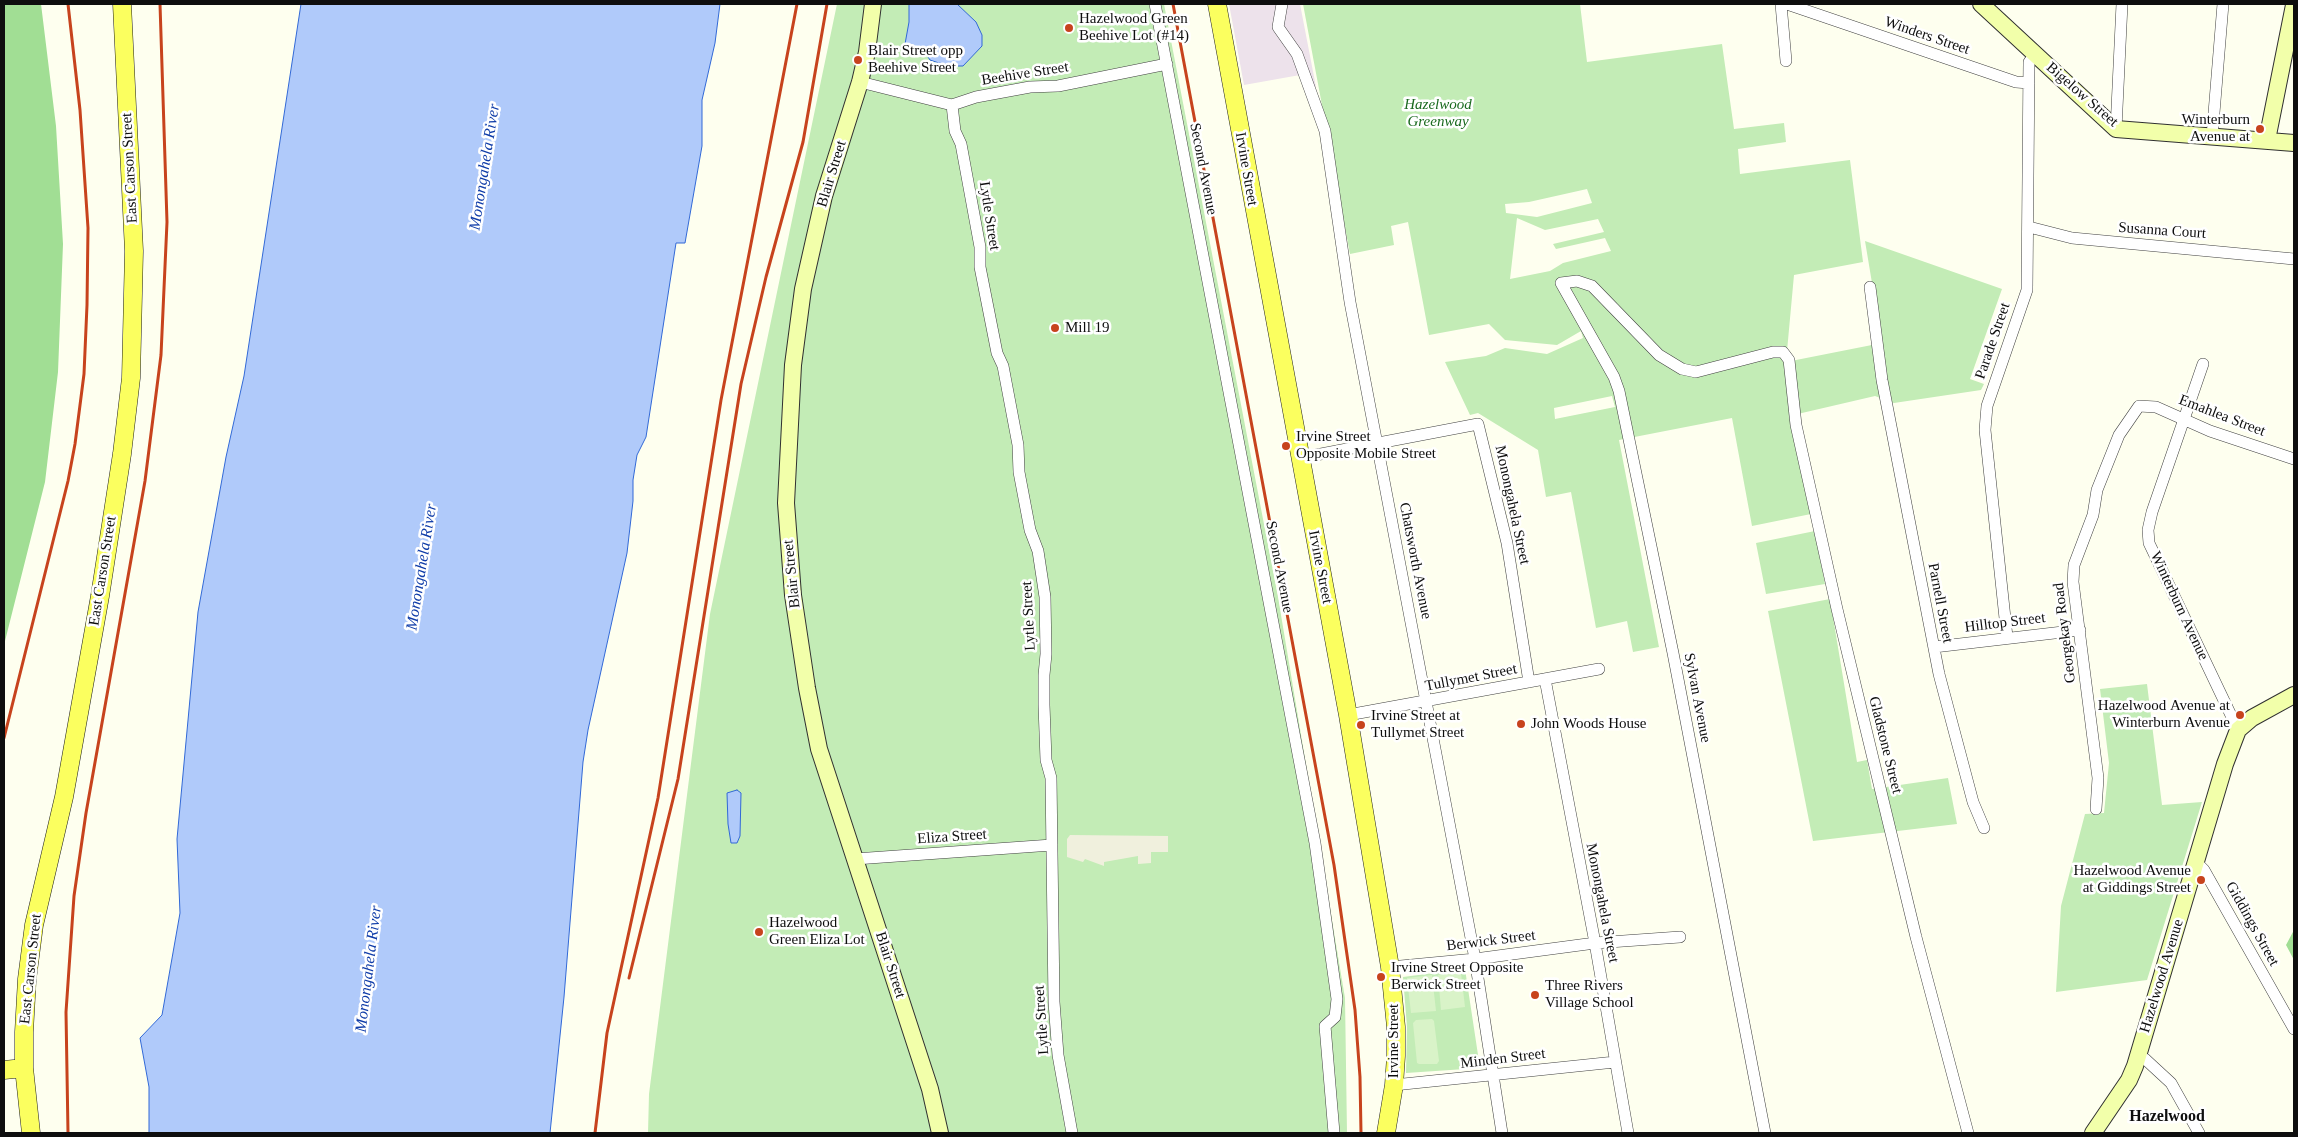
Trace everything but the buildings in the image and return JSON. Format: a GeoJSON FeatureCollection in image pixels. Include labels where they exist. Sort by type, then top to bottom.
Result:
{"type":"FeatureCollection","features":[{"type":"Feature","properties":{"kind":"main road","name":"East Carson Street"},"geometry":{"type":"LineString","coordinates":[[31,1133],[24,1068],[27,979],[34,925],[64,797],[100,596],[130,394],[133,350],[134,251],[122,4]]}},
{"type":"Feature","properties":{"kind":"main road","name":"Irvine Street"},"geometry":{"type":"LineString","coordinates":[[1217,4],[1348,715],[1390,967],[1396,1027],[1394,1085],[1386,1133]]}},
{"type":"Feature","properties":{"kind":"main road"},"geometry":{"type":"LineString","coordinates":[[4,1070],[24,1068]]}},
{"type":"Feature","properties":{"kind":"street","name":"Blair Street"},"geometry":{"type":"LineString","coordinates":[[873,4],[867,52],[860,82],[824,196],[803,289],[793,365],[786,503],[793,595],[812,718],[819,749],[930,1089],[940,1133]]}},
{"type":"Feature","properties":{"kind":"street","name":"Second Avenue"},"geometry":{"type":"LineString","coordinates":[[1155,4],[1315,843],[1337,999],[1336,1016],[1325,1026],[1334,1133]]}},
{"type":"Feature","properties":{"kind":"street","name":"Chatsworth Avenue"},"geometry":{"type":"LineString","coordinates":[[1282,4],[1278,27],[1297,54],[1325,131],[1350,302],[1475,959],[1502,1133]]}},
{"type":"Feature","properties":{"kind":"street"},"geometry":{"type":"LineString","coordinates":[[1781,4],[1786,61]]}},
{"type":"Feature","properties":{"kind":"street","name":"Winders Street"},"geometry":{"type":"LineString","coordinates":[[1787,4],[2016,82],[2030,83]]}},
{"type":"Feature","properties":{"kind":"street","name":"Bigelow Street"},"geometry":{"type":"LineString","coordinates":[[1982,4],[2116,129],[2294,142]]}},
{"type":"Feature","properties":{"kind":"street"},"geometry":{"type":"LineString","coordinates":[[2116,129],[2122,4]]}},
{"type":"Feature","properties":{"kind":"street"},"geometry":{"type":"LineString","coordinates":[[2212,136],[2223,4]]}},
{"type":"Feature","properties":{"kind":"street"},"geometry":{"type":"LineString","coordinates":[[2267,140],[2294,6]]}},
{"type":"Feature","properties":{"kind":"street","name":"Parade Street"},"geometry":{"type":"LineString","coordinates":[[2007,638],[1985,430],[1987,406],[2027,290],[2030,62],[2035,55]]}},
{"type":"Feature","properties":{"kind":"street","name":"Beehive Street"},"geometry":{"type":"LineString","coordinates":[[952,106],[976,97],[1030,87],[1058,86],[1167,64]]}},
{"type":"Feature","properties":{"kind":"street"},"geometry":{"type":"LineString","coordinates":[[860,82],[952,106]]}},
{"type":"Feature","properties":{"kind":"street","name":"Lytle Street"},"geometry":{"type":"LineString","coordinates":[[952,106],[955,131],[961,144],[980,247],[980,267],[1018,445],[1019,472],[1030,530],[1038,551],[1045,597],[1046,654],[1044,698],[1046,760],[1051,778],[1054,1002],[1058,1055],[1072,1133]]}},
{"type":"Feature","properties":{"kind":"street","name":"Susanna Court"},"geometry":{"type":"LineString","coordinates":[[2029,227],[2072,238],[2294,259]]}},
{"type":"Feature","properties":{"kind":"street","name":"Sylvan Avenue"},"geometry":{"type":"LineString","coordinates":[[1765,1133],[1673,654],[1619,391],[1614,377],[1561,282],[1577,281],[1592,286],[1659,355],[1682,369],[1696,372],[1773,352],[1783,352],[1789,360]]}},
{"type":"Feature","properties":{"kind":"street","name":"Parnell Street"},"geometry":{"type":"LineString","coordinates":[[1870,287],[1882,380],[1934,647],[1973,802],[1984,828]]}},
{"type":"Feature","properties":{"kind":"street","name":"Gladstone Street"},"geometry":{"type":"LineString","coordinates":[[1789,360],[1796,425],[1837,609],[1916,937],[1968,1133]]}},
{"type":"Feature","properties":{"kind":"street","name":"Winterburn Avenue"},"geometry":{"type":"LineString","coordinates":[[2203,364],[2152,512],[2148,530],[2149,543],[2238,730]]}},
{"type":"Feature","properties":{"kind":"street","name":"Emahlea Street"},"geometry":{"type":"LineString","coordinates":[[2138,406],[2156,407],[2210,431],[2294,459]]}},
{"type":"Feature","properties":{"kind":"street","name":"Georgekay Road"},"geometry":{"type":"LineString","coordinates":[[2096,809],[2098,778],[2073,582],[2074,565],[2093,515],[2097,490],[2104,469],[2119,435],[2138,406]]}},
{"type":"Feature","properties":{"kind":"street","name":"Monongahela Street"},"geometry":{"type":"LineString","coordinates":[[1376,442],[1478,424],[1507,544],[1529,682]]}},
{"type":"Feature","properties":{"kind":"street"},"geometry":{"type":"LineString","coordinates":[[1300,458],[1376,442]]}},
{"type":"Feature","properties":{"kind":"street","name":"Hilltop Street"},"geometry":{"type":"LineString","coordinates":[[1934,647],[2080,630]]}},
{"type":"Feature","properties":{"kind":"street","name":"Tullymet Street"},"geometry":{"type":"LineString","coordinates":[[1348,715],[1599,669]]}},
{"type":"Feature","properties":{"kind":"street","name":"Monongahela Street"},"geometry":{"type":"LineString","coordinates":[[1545,678],[1595,943],[1628,1133]]}},
{"type":"Feature","properties":{"kind":"street"},"geometry":{"type":"LineString","coordinates":[[2238,730],[2252,718],[2294,695]]}},
{"type":"Feature","properties":{"kind":"street","name":"Hazelwood Avenue"},"geometry":{"type":"LineString","coordinates":[[2092,1133],[2129,1080],[2137,1058],[2225,764],[2238,730]]}},
{"type":"Feature","properties":{"kind":"street","name":"Eliza Street"},"geometry":{"type":"LineString","coordinates":[[855,859],[1052,845]]}},
{"type":"Feature","properties":{"kind":"street","name":"Giddings Street"},"geometry":{"type":"LineString","coordinates":[[2196,862],[2204,870],[2294,1029]]}},
{"type":"Feature","properties":{"kind":"street","name":"Berwick Street"},"geometry":{"type":"LineString","coordinates":[[1390,967],[1475,959],[1595,943],[1680,937]]}},
{"type":"Feature","properties":{"kind":"street"},"geometry":{"type":"LineString","coordinates":[[2137,1058],[2145,1059],[2171,1083],[2199,1133]]}},
{"type":"Feature","properties":{"kind":"street","name":"Minden Street"},"geometry":{"type":"LineString","coordinates":[[1394,1085],[1615,1062]]}},
{"type":"Feature","properties":{"kind":"shaded area"},"geometry":{"type":"Polygon","coordinates":[[[1229,4],[1300,4],[1316,87],[1303,89],[1300,75],[1244,85],[1229,4]]]}},
{"type":"Feature","properties":{"kind":"shaded area"},"geometry":{"type":"Polygon","coordinates":[[[1070,835],[1168,836],[1168,852],[1151,852],[1151,863],[1138,864],[1138,856],[1104,862],[1104,866],[1085,859],[1083,862],[1067,857],[1067,839],[1070,835]]]}},
{"type":"Feature","properties":{"kind":"green space"},"geometry":{"type":"Polygon","coordinates":[[[4,4],[41,4],[56,126],[63,244],[58,372],[45,482],[4,645],[4,4]]]}},
{"type":"Feature","properties":{"kind":"green space"},"geometry":{"type":"Polygon","coordinates":[[[837,4],[1164,4],[1278,597],[1345,998],[1347,1133],[648,1133],[649,1094],[710,614],[837,4]]]}},
{"type":"Feature","properties":{"kind":"green space","name":"Hazelwood Greenway"},"geometry":{"type":"Polygon","coordinates":[[[1303,4],[1580,4],[1587,62],[1722,44],[1734,129],[1784,123],[1786,142],[1738,149],[1740,174],[1850,160],[1863,262],[1794,275],[1786,362],[1882,343],[1865,241],[2002,289],[1970,379],[1984,384],[1981,390],[1894,403],[1875,396],[1789,416],[1811,514],[1752,526],[1732,418],[1619,440],[1659,647],[1633,652],[1627,621],[1596,628],[1571,492],[1546,497],[1538,450],[1478,413],[1470,415],[1445,362],[1486,356],[1505,348],[1547,354],[1583,338],[1581,331],[1557,345],[1505,340],[1489,324],[1429,335],[1408,222],[1391,226],[1394,245],[1350,254],[1303,4]],[[1587,189],[1529,202],[1505,204],[1506,213],[1537,217],[1592,203],[1587,189]],[[1517,218],[1510,279],[1550,271],[1563,263],[1611,251],[1605,238],[1556,249],[1553,244],[1604,232],[1598,219],[1545,230],[1517,218]],[[1612,396],[1554,408],[1555,419],[1615,407],[1612,396]]]}},
{"type":"Feature","properties":{"kind":"green space"},"geometry":{"type":"Polygon","coordinates":[[[1815,531],[1825,584],[1766,594],[1756,543],[1815,531]]]}},
{"type":"Feature","properties":{"kind":"green space"},"geometry":{"type":"Polygon","coordinates":[[[1830,599],[1857,762],[1867,760],[1872,789],[1948,778],[1957,824],[1813,841],[1768,611],[1830,599]]]}},
{"type":"Feature","properties":{"kind":"green space"},"geometry":{"type":"Polygon","coordinates":[[[2147,684],[2162,805],[2202,802],[2147,980],[2056,992],[2061,906],[2085,814],[2104,813],[2109,763],[2100,689],[2147,684]]]}},
{"type":"Feature","properties":{"kind":"green space"},"geometry":{"type":"Polygon","coordinates":[[[2294,930],[2294,960],[2286,945],[2294,930]]]}},
{"type":"Feature","properties":{"kind":"green space"},"geometry":{"type":"Polygon","coordinates":[[[1465,969],[1480,1068],[1406,1073],[1407,1027],[1403,977],[1465,969]]]}},
{"type":"Feature","properties":{"kind":"green space"},"geometry":{"type":"Polygon","coordinates":[[[1461,973],[1465,1007],[1441,1010],[1438,975],[1461,973]]]}},
{"type":"Feature","properties":{"kind":"green space"},"geometry":{"type":"Polygon","coordinates":[[[1432,975],[1436,1011],[1411,1013],[1407,978],[1432,975]]]}},
{"type":"Feature","properties":{"kind":"green space"},"geometry":{"type":"Polygon","coordinates":[[[1432,1019],[1434,1021],[1439,1061],[1437,1064],[1419,1064],[1417,1063],[1413,1023],[1416,1020],[1432,1019]]]}},
{"type":"Feature","properties":{"kind":"water","name":"Monongahela River"},"geometry":{"type":"Polygon","coordinates":[[[301,4],[720,4],[715,43],[702,100],[702,146],[685,243],[676,243],[646,437],[637,455],[633,480],[633,501],[627,553],[588,730],[583,762],[564,997],[550,1133],[149,1133],[149,1087],[140,1038],[162,1015],[180,913],[177,839],[198,612],[226,457],[244,376],[301,4]]]}},
{"type":"Feature","properties":{"kind":"water"},"geometry":{"type":"Polygon","coordinates":[[[909,4],[957,4],[976,22],[982,35],[982,46],[963,66],[939,63],[930,60],[926,54],[911,52],[905,44],[909,22],[909,4]]]}},
{"type":"Feature","properties":{"kind":"water"},"geometry":{"type":"Polygon","coordinates":[[[737,790],[741,793],[740,836],[737,843],[731,843],[727,793],[737,790]]]}},
{"type":"Feature","properties":{"kind":"railway"},"geometry":{"type":"LineString","coordinates":[[4,738],[68,481],[84,374],[88,228],[80,110],[68,4]]}},
{"type":"Feature","properties":{"kind":"railway"},"geometry":{"type":"LineString","coordinates":[[68,1133],[66,1012],[74,896],[86,813],[145,481],[161,355],[167,222],[160,4]]}},
{"type":"Feature","properties":{"kind":"railway"},"geometry":{"type":"LineString","coordinates":[[595,1133],[607,1033],[658,798],[721,400],[797,4]]}},
{"type":"Feature","properties":{"kind":"railway"},"geometry":{"type":"LineString","coordinates":[[629,978],[678,779],[741,384],[766,277],[803,142],[827,4]]}},
{"type":"Feature","properties":{"kind":"railway"},"geometry":{"type":"LineString","coordinates":[[1173,4],[1334,865],[1355,1010],[1360,1077],[1361,1133]]}},
{"type":"Feature","properties":{"kind":"place","name":"Hazelwood Green Beehive Lot (#14)"},"geometry":{"type":"Point","coordinates":[1069,28]}},
{"type":"Feature","properties":{"kind":"place","name":"Blair Street opp Beehive Street"},"geometry":{"type":"Point","coordinates":[858,60]}},
{"type":"Feature","properties":{"kind":"place","name":"Winterburn Avenue at"},"geometry":{"type":"Point","coordinates":[2260,129]}},
{"type":"Feature","properties":{"kind":"place","name":"Mill 19"},"geometry":{"type":"Point","coordinates":[1055,328]}},
{"type":"Feature","properties":{"kind":"place","name":"Irvine Street Opposite Mobile Street"},"geometry":{"type":"Point","coordinates":[1286,446]}},
{"type":"Feature","properties":{"kind":"place","name":"Hazelwood Avenue at Winterburn Avenue"},"geometry":{"type":"Point","coordinates":[2240,715]}},
{"type":"Feature","properties":{"kind":"place","name":"John Woods House"},"geometry":{"type":"Point","coordinates":[1521,724]}},
{"type":"Feature","properties":{"kind":"place","name":"Irvine Street at Tullymet Street"},"geometry":{"type":"Point","coordinates":[1361,725]}},
{"type":"Feature","properties":{"kind":"place","name":"Hazelwood Avenue at Giddings Street"},"geometry":{"type":"Point","coordinates":[2201,880]}},
{"type":"Feature","properties":{"kind":"place","name":"Hazelwood Green Eliza Lot"},"geometry":{"type":"Point","coordinates":[759,932]}},
{"type":"Feature","properties":{"kind":"place","name":"Irvine Street Opposite Berwick Street"},"geometry":{"type":"Point","coordinates":[1381,977]}},
{"type":"Feature","properties":{"kind":"place","name":"Three Rivers Village School"},"geometry":{"type":"Point","coordinates":[1535,995]}},
{"type":"Feature","properties":{"kind":"district","name":"Hazelwood"},"geometry":{"type":"Point","coordinates":[2167,1117]}}]}
